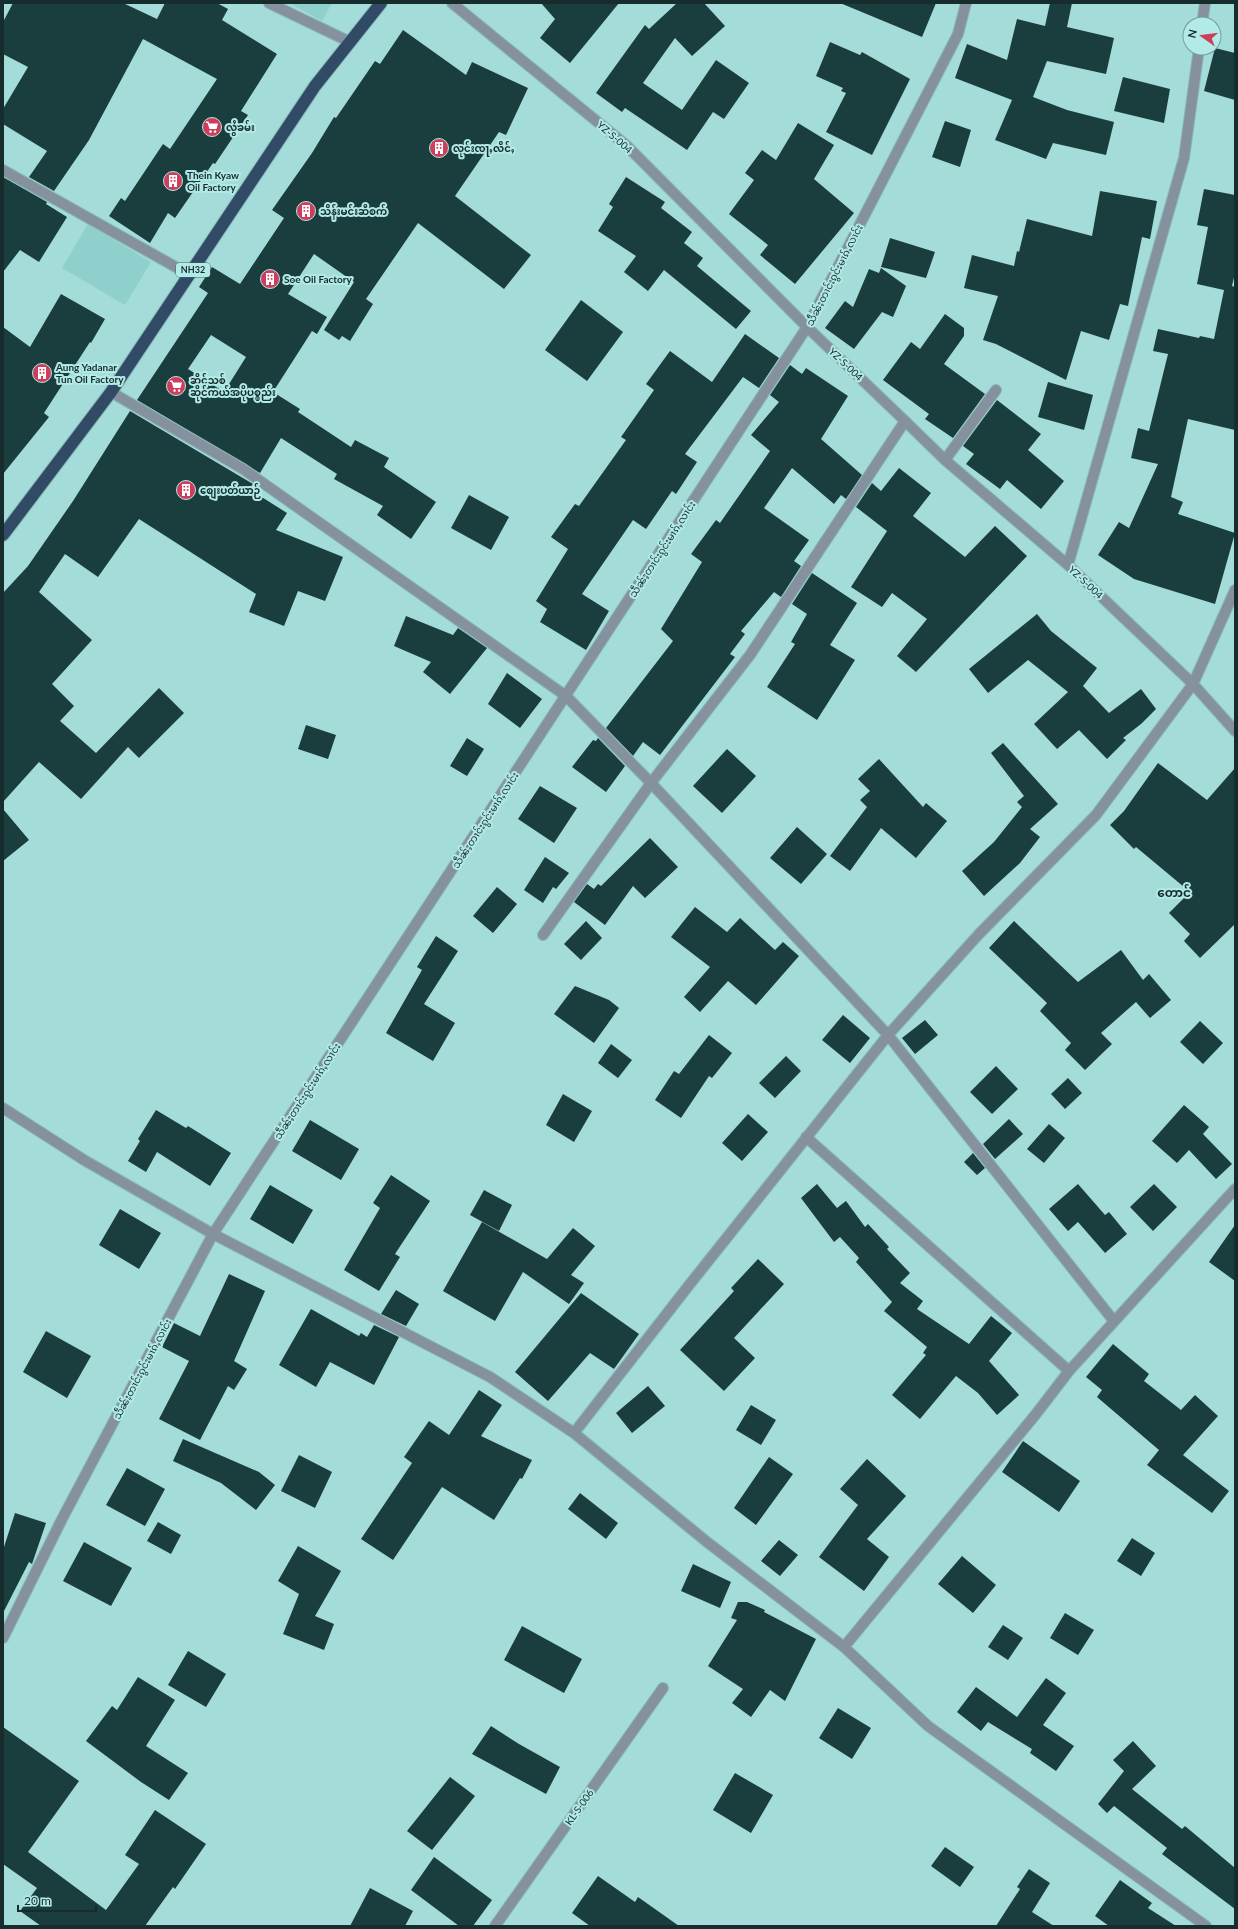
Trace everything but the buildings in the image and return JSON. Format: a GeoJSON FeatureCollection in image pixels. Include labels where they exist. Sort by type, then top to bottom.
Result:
{"type":"FeatureCollection","features":[{"type":"Feature","properties":{"kind":"highway","name":"NH32"},"geometry":{"type":"LineString","coordinates":[[3,535],[111,392],[315,86],[381,3]]}},
{"type":"Feature","properties":{"kind":"street"},"geometry":{"type":"LineString","coordinates":[[270,3],[350,42]]}},
{"type":"Feature","properties":{"kind":"street","name":"YZ-S-004"},"geometry":{"type":"LineString","coordinates":[[452,3],[627,146],[807,327],[945,460],[1068,565],[1193,684],[1235,731]]}},
{"type":"Feature","properties":{"kind":"street","name":"သဵၼ်ႈတၢင်းၵွင်းမၢၵ်ႇလၢင်း"},"geometry":{"type":"LineString","coordinates":[[3,1638],[62,1519],[213,1234],[807,327],[958,34],[966,3]]}},
{"type":"Feature","properties":{"kind":"street"},"geometry":{"type":"LineString","coordinates":[[1203,16],[1205,3]]}},
{"type":"Feature","properties":{"kind":"street"},"geometry":{"type":"LineString","coordinates":[[1068,565],[1184,158],[1198,56]]}},
{"type":"Feature","properties":{"kind":"street"},"geometry":{"type":"LineString","coordinates":[[3,170],[190,275]]}},
{"type":"Feature","properties":{"kind":"street"},"geometry":{"type":"LineString","coordinates":[[945,460],[996,390]]}},
{"type":"Feature","properties":{"kind":"street"},"geometry":{"type":"LineString","coordinates":[[111,392],[243,469],[566,696],[651,783],[888,1035],[1114,1320]]}},
{"type":"Feature","properties":{"kind":"street"},"geometry":{"type":"LineString","coordinates":[[543,935],[651,783],[750,655],[905,421]]}},
{"type":"Feature","properties":{"kind":"street"},"geometry":{"type":"LineString","coordinates":[[574,1433],[888,1035],[979,934],[1096,815],[1193,684],[1235,590]]}},
{"type":"Feature","properties":{"kind":"street"},"geometry":{"type":"LineString","coordinates":[[3,1108],[84,1160],[213,1234],[490,1377],[574,1433],[707,1542],[844,1647],[928,1726],[1206,1926]]}},
{"type":"Feature","properties":{"kind":"street"},"geometry":{"type":"LineString","coordinates":[[806,1137],[1069,1371]]}},
{"type":"Feature","properties":{"kind":"street"},"geometry":{"type":"LineString","coordinates":[[844,1647],[1036,1414],[1069,1371],[1235,1189]]}},
{"type":"Feature","properties":{"kind":"street","name":"KL-S-006"},"geometry":{"type":"LineString","coordinates":[[495,1926],[663,1688]]}},
{"type":"Feature","properties":{"kind":"shaded area"},"geometry":{"type":"Polygon","coordinates":[[[289,3],[332,3],[322,21],[289,3]]]}},
{"type":"Feature","properties":{"kind":"shaded area"},"geometry":{"type":"Polygon","coordinates":[[[88,224],[151,262],[125,305],[62,268],[88,224]]]}},
{"type":"Feature","properties":{"kind":"place","name":"လွႆၶမ်း"},"geometry":{"type":"Point","coordinates":[212,127]}},
{"type":"Feature","properties":{"kind":"place","name":"လုင်းၸႃႇလိင်ႇ"},"geometry":{"type":"Point","coordinates":[439,148]}},
{"type":"Feature","properties":{"kind":"place","name":"Thein Kyaw Oil Factory"},"geometry":{"type":"Point","coordinates":[173,181]}},
{"type":"Feature","properties":{"kind":"place","name":"သိန်းမင်းဆီစက်"},"geometry":{"type":"Point","coordinates":[306,211]}},
{"type":"Feature","properties":{"kind":"place","name":"Soe Oil Factory"},"geometry":{"type":"Point","coordinates":[270,279]}},
{"type":"Feature","properties":{"kind":"place","name":"Aung Yadanar Tun Oil Factory"},"geometry":{"type":"Point","coordinates":[42,373]}},
{"type":"Feature","properties":{"kind":"place","name":"ဆိုင်သစ် ဆိုင်ကယ်အပိုပစ္စည်း"},"geometry":{"type":"Point","coordinates":[176,386]}},
{"type":"Feature","properties":{"kind":"place","name":"စျေးပတ်ယာဉ်"},"geometry":{"type":"Point","coordinates":[186,490]}},
{"type":"Feature","properties":{"kind":"district","name":"တောင်"},"geometry":{"type":"Point","coordinates":[1174,893]}}]}
